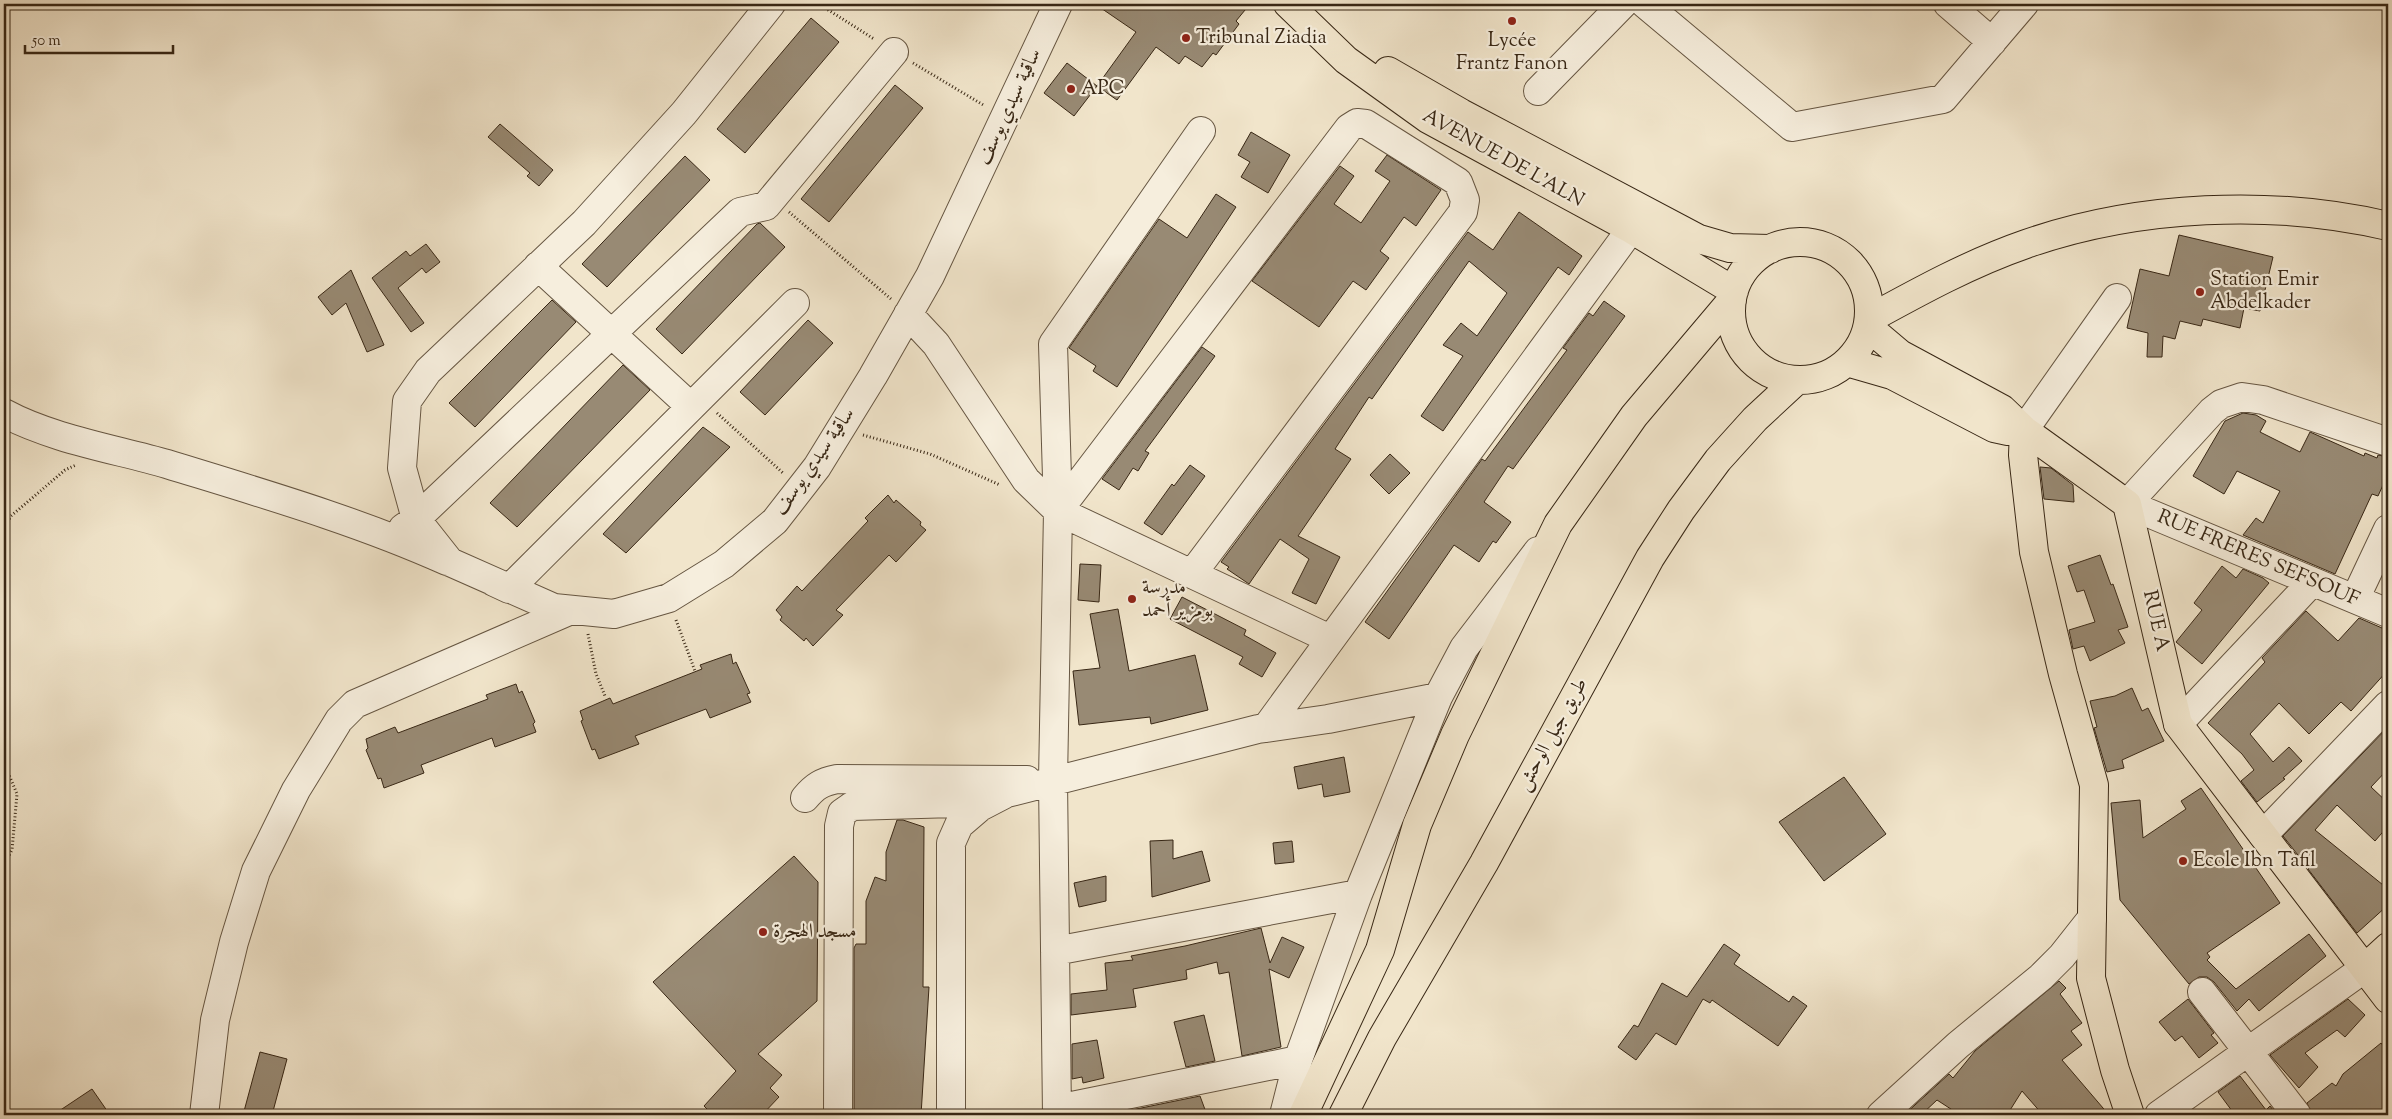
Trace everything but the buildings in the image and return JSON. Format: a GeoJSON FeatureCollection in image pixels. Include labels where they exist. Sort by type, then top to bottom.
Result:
{"type":"FeatureCollection","features":[{"type":"Feature","properties":{"kind":"main road","name":"AVENUE DE L'ALN"},"geometry":{"type":"LineString","coordinates":[[1288,4],[1346,60],[1428,118],[1631,230],[1733,295]]}},
{"type":"Feature","properties":{"kind":"main road"},"geometry":{"type":"LineString","coordinates":[[1310,4],[1352,44],[1396,77],[1470,118],[1699,239],[1730,248],[1770,249]]}},
{"type":"Feature","properties":{"kind":"main road"},"geometry":{"type":"LineString","coordinates":[[1868,323],[1928,287],[2002,253],[2110,220],[2193,212],[2269,209],[2356,219],[2388,226]]}},
{"type":"Feature","properties":{"kind":"main road"},"geometry":{"type":"LineString","coordinates":[[1303,1115],[1380,950],[1417,825],[1455,735],[1558,524],[1634,416],[1733,295],[1742,274],[1755,259],[1770,249],[1789,243],[1809,243],[1838,253],[1850,263],[1859,275],[1869,304],[1868,323],[1856,352],[1847,362],[1832,372],[1815,378],[1797,380],[1769,372],[1747,354],[1734,329],[1733,295]]}},
{"type":"Feature","properties":{"kind":"main road"},"geometry":{"type":"LineString","coordinates":[[1868,323],[1900,354],[2002,409],[2024,430],[2127,504]]}},
{"type":"Feature","properties":{"kind":"main road"},"geometry":{"type":"LineString","coordinates":[[1847,362],[1892,375],[1994,428],[2008,431],[2024,430]]}},
{"type":"Feature","properties":{"kind":"main road","name":"طريق جبل الوحش"},"geometry":{"type":"LineString","coordinates":[[1343,1115],[1382,1038],[1484,863],[1650,558],[1718,460],[1756,418],[1797,380]]}},
{"type":"Feature","properties":{"kind":"main road"},"geometry":{"type":"LineString","coordinates":[[2024,430],[2023,455],[2034,552],[2063,674],[2094,785],[2091,978],[2115,1070],[2130,1115]]}},
{"type":"Feature","properties":{"kind":"main road","name":"RUE A"},"geometry":{"type":"LineString","coordinates":[[2127,504],[2178,724],[2388,999]]}},
{"type":"Feature","properties":{"kind":"main road"},"geometry":{"type":"LineString","coordinates":[[2365,968],[2388,947]]}},
{"type":"Feature","properties":{"kind":"street","name":"ساقية سيدي يوسف"},"geometry":{"type":"LineString","coordinates":[[771,4],[684,113],[584,223],[428,371],[407,401],[402,468],[416,519],[450,562],[554,608],[614,614],[669,598],[724,564],[774,521],[817,467],[930,276],[1058,4]]}},
{"type":"Feature","properties":{"kind":"street"},"geometry":{"type":"LineString","coordinates":[[1538,91],[1623,4]]}},
{"type":"Feature","properties":{"kind":"street"},"geometry":{"type":"LineString","coordinates":[[1645,4],[1792,127],[1942,99],[2024,4]]}},
{"type":"Feature","properties":{"kind":"street"},"geometry":{"type":"LineString","coordinates":[[1948,4],[1992,42]]}},
{"type":"Feature","properties":{"kind":"street"},"geometry":{"type":"LineString","coordinates":[[392,537],[416,519],[740,212],[766,206],[894,52]]}},
{"type":"Feature","properties":{"kind":"street"},"geometry":{"type":"LineString","coordinates":[[1411,152],[1428,118]]}},
{"type":"Feature","properties":{"kind":"street"},"geometry":{"type":"LineString","coordinates":[[1058,512],[1349,128],[1357,123],[1366,124],[1458,182],[1465,200],[1462,212],[1192,574]]}},
{"type":"Feature","properties":{"kind":"street"},"geometry":{"type":"LineString","coordinates":[[1201,131],[1053,344],[1058,512],[1053,780],[1057,1112],[1298,1060]]}},
{"type":"Feature","properties":{"kind":"street"},"geometry":{"type":"LineString","coordinates":[[1266,728],[1631,230]]}},
{"type":"Feature","properties":{"kind":"street"},"geometry":{"type":"LineString","coordinates":[[538,266],[611,335],[696,402]]}},
{"type":"Feature","properties":{"kind":"street"},"geometry":{"type":"LineString","coordinates":[[2024,430],[2117,298]]}},
{"type":"Feature","properties":{"kind":"street"},"geometry":{"type":"LineString","coordinates":[[4,413],[54,433],[168,465],[392,537],[509,589],[795,303]]}},
{"type":"Feature","properties":{"kind":"street"},"geometry":{"type":"LineString","coordinates":[[908,314],[936,344],[1026,480],[1058,512],[1330,639]]}},
{"type":"Feature","properties":{"kind":"street"},"geometry":{"type":"LineString","coordinates":[[2127,504],[2212,411],[2231,399],[2253,397],[2388,442]]}},
{"type":"Feature","properties":{"kind":"street","name":"RUE FRERES SEFSOUF"},"geometry":{"type":"LineString","coordinates":[[2127,504],[2388,613]]}},
{"type":"Feature","properties":{"kind":"street"},"geometry":{"type":"LineString","coordinates":[[1284,1115],[1298,1060],[1358,894],[1438,696],[1464,648],[1558,524]]}},
{"type":"Feature","properties":{"kind":"street"},"geometry":{"type":"LineString","coordinates":[[2355,599],[2388,529]]}},
{"type":"Feature","properties":{"kind":"street"},"geometry":{"type":"LineString","coordinates":[[2178,724],[2312,582]]}},
{"type":"Feature","properties":{"kind":"street"},"geometry":{"type":"LineString","coordinates":[[204,1115],[215,1020],[234,942],[256,871],[296,790],[339,720],[355,704],[577,611]]}},
{"type":"Feature","properties":{"kind":"street"},"geometry":{"type":"LineString","coordinates":[[951,1115],[951,843],[959,825],[990,802],[1007,793],[1053,780],[1266,728],[1328,719],[1438,696]]}},
{"type":"Feature","properties":{"kind":"street"},"geometry":{"type":"LineString","coordinates":[[2263,836],[2388,705]]}},
{"type":"Feature","properties":{"kind":"street"},"geometry":{"type":"LineString","coordinates":[[805,798],[815,786],[825,781],[837,779],[1053,780]]}},
{"type":"Feature","properties":{"kind":"street"},"geometry":{"type":"LineString","coordinates":[[838,1115],[839,826],[842,813],[852,806],[990,802]]}},
{"type":"Feature","properties":{"kind":"street"},"geometry":{"type":"LineString","coordinates":[[1055,951],[1358,894]]}},
{"type":"Feature","properties":{"kind":"street"},"geometry":{"type":"LineString","coordinates":[[1881,1115],[1958,1045],[2041,977],[2062,956],[2092,918]]}},
{"type":"Feature","properties":{"kind":"street"},"geometry":{"type":"LineString","coordinates":[[2159,1115],[2365,968]]}},
{"type":"Feature","properties":{"kind":"street"},"geometry":{"type":"LineString","coordinates":[[2202,992],[2297,1115]]}},
{"type":"Feature","properties":{"kind":"path"},"geometry":{"type":"LineString","coordinates":[[773,198],[908,314]]}},
{"type":"Feature","properties":{"kind":"path"},"geometry":{"type":"LineString","coordinates":[[696,402],[800,488]]}},
{"type":"Feature","properties":{"kind":"path"},"geometry":{"type":"LineString","coordinates":[[840,429],[930,454],[1007,488]]}},
{"type":"Feature","properties":{"kind":"path"},"geometry":{"type":"LineString","coordinates":[[4,528],[11,516],[36,494],[65,470],[81,463]]}},
{"type":"Feature","properties":{"kind":"path"},"geometry":{"type":"LineString","coordinates":[[669,598],[683,642],[695,671]]}},
{"type":"Feature","properties":{"kind":"path"},"geometry":{"type":"LineString","coordinates":[[577,611],[596,674],[605,696]]}},
{"type":"Feature","properties":{"kind":"path"},"geometry":{"type":"LineString","coordinates":[[4,763],[17,794],[12,850],[4,864]]}},
{"type":"Feature","properties":{"kind":"place","name":"Lycée Frantz Fanon"},"geometry":{"type":"Point","coordinates":[1512,21]}},
{"type":"Feature","properties":{"kind":"place","name":"Tribunal Ziadia"},"geometry":{"type":"Point","coordinates":[1186,38]}},
{"type":"Feature","properties":{"kind":"place","name":"APC"},"geometry":{"type":"Point","coordinates":[1071,89]}},
{"type":"Feature","properties":{"kind":"place","name":"Station Emir Abdelkader"},"geometry":{"type":"Point","coordinates":[2200,292]}},
{"type":"Feature","properties":{"kind":"place","name":"مدرسة بومزير أحمد"},"geometry":{"type":"Point","coordinates":[1132,599]}},
{"type":"Feature","properties":{"kind":"place","name":"Ecole Ibn Tafil"},"geometry":{"type":"Point","coordinates":[2183,861]}},
{"type":"Feature","properties":{"kind":"place","name":"مسجد الهجرة"},"geometry":{"type":"Point","coordinates":[763,932]}}]}
